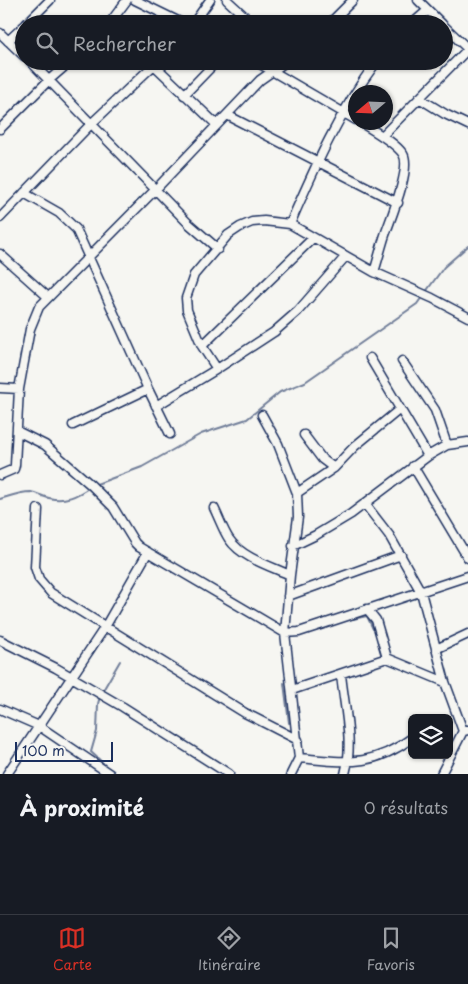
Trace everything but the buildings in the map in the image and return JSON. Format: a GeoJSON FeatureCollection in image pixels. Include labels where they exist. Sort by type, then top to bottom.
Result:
{"type":"FeatureCollection","features":[{"type":"Feature","properties":{"kind":"street"},"geometry":{"type":"LineString","coordinates":[[35,15],[50,0]]}},
{"type":"Feature","properties":{"kind":"street"},"geometry":{"type":"LineString","coordinates":[[116,15],[127,0]]}},
{"type":"Feature","properties":{"kind":"street"},"geometry":{"type":"LineString","coordinates":[[135,0],[166,15]]}},
{"type":"Feature","properties":{"kind":"street"},"geometry":{"type":"LineString","coordinates":[[199,15],[210,0]]}},
{"type":"Feature","properties":{"kind":"street"},"geometry":{"type":"LineString","coordinates":[[227,0],[243,15]]}},
{"type":"Feature","properties":{"kind":"street"},"geometry":{"type":"LineString","coordinates":[[339,15],[353,0]]}},
{"type":"Feature","properties":{"kind":"street"},"geometry":{"type":"LineString","coordinates":[[418,0],[433,15]]}},
{"type":"Feature","properties":{"kind":"street"},"geometry":{"type":"LineString","coordinates":[[422,15],[428,10]]}},
{"type":"Feature","properties":{"kind":"street"},"geometry":{"type":"LineString","coordinates":[[0,33],[15,48]]}},
{"type":"Feature","properties":{"kind":"street"},"geometry":{"type":"LineString","coordinates":[[8,41],[15,34]]}},
{"type":"Feature","properties":{"kind":"street"},"geometry":{"type":"LineString","coordinates":[[453,35],[468,49],[453,64]]}},
{"type":"Feature","properties":{"kind":"street"},"geometry":{"type":"LineString","coordinates":[[39,70],[188,223],[218,249]]}},
{"type":"Feature","properties":{"kind":"street"},"geometry":{"type":"LineString","coordinates":[[0,129],[61,70]]}},
{"type":"Feature","properties":{"kind":"street"},"geometry":{"type":"LineString","coordinates":[[0,218],[92,123],[149,70]]}},
{"type":"Feature","properties":{"kind":"street"},"geometry":{"type":"LineString","coordinates":[[162,70],[184,95],[217,126]]}},
{"type":"Feature","properties":{"kind":"street"},"geometry":{"type":"LineString","coordinates":[[184,95],[208,70]]}},
{"type":"Feature","properties":{"kind":"street"},"geometry":{"type":"LineString","coordinates":[[290,224],[342,112],[371,70]]}},
{"type":"Feature","properties":{"kind":"street"},"geometry":{"type":"LineString","coordinates":[[382,136],[447,70]]}},
{"type":"Feature","properties":{"kind":"street"},"geometry":{"type":"LineString","coordinates":[[0,476],[14,469],[19,389],[30,329],[39,307],[48,297],[156,189],[260,80],[272,71],[348,115]]}},
{"type":"Feature","properties":{"kind":"street"},"geometry":{"type":"LineString","coordinates":[[419,98],[468,125]]}},
{"type":"Feature","properties":{"kind":"street"},"geometry":{"type":"LineString","coordinates":[[227,115],[398,203]]}},
{"type":"Feature","properties":{"kind":"street"},"geometry":{"type":"LineString","coordinates":[[373,130],[404,156],[405,166],[398,203],[385,235],[374,272]]}},
{"type":"Feature","properties":{"kind":"street"},"geometry":{"type":"LineString","coordinates":[[24,193],[59,213],[76,229],[170,434]]}},
{"type":"Feature","properties":{"kind":"street"},"geometry":{"type":"LineString","coordinates":[[217,370],[202,346],[187,310],[186,298],[194,275],[228,235],[252,222],[264,221],[290,224],[374,272],[468,317]]}},
{"type":"Feature","properties":{"kind":"street"},"geometry":{"type":"LineString","coordinates":[[202,346],[313,238]]}},
{"type":"Feature","properties":{"kind":"street"},"geometry":{"type":"LineString","coordinates":[[0,254],[48,297]]}},
{"type":"Feature","properties":{"kind":"street"},"geometry":{"type":"LineString","coordinates":[[156,406],[217,370],[274,332],[298,311],[346,256]]}},
{"type":"Feature","properties":{"kind":"street"},"geometry":{"type":"LineString","coordinates":[[370,358],[428,456]]}},
{"type":"Feature","properties":{"kind":"street"},"geometry":{"type":"LineString","coordinates":[[402,361],[435,410],[447,446]]}},
{"type":"Feature","properties":{"kind":"street"},"geometry":{"type":"LineString","coordinates":[[0,388],[19,389]]}},
{"type":"Feature","properties":{"kind":"street"},"geometry":{"type":"LineString","coordinates":[[73,425],[148,389]]}},
{"type":"Feature","properties":{"kind":"street"},"geometry":{"type":"LineString","coordinates":[[297,493],[334,468],[354,446],[400,409]]}},
{"type":"Feature","properties":{"kind":"street"},"geometry":{"type":"LineString","coordinates":[[262,415],[278,444],[297,493],[298,517],[293,546],[285,633],[298,740],[298,758],[291,774]]}},
{"type":"Feature","properties":{"kind":"street"},"geometry":{"type":"LineString","coordinates":[[17,431],[45,445],[114,507],[135,543],[285,633],[299,632],[468,576]]}},
{"type":"Feature","properties":{"kind":"street"},"geometry":{"type":"LineString","coordinates":[[304,435],[322,459],[334,468]]}},
{"type":"Feature","properties":{"kind":"street"},"geometry":{"type":"LineString","coordinates":[[293,546],[330,527],[365,504],[428,456],[447,446],[468,442]]}},
{"type":"Feature","properties":{"kind":"street"},"geometry":{"type":"LineString","coordinates":[[414,466],[468,558]]}},
{"type":"Feature","properties":{"kind":"street"},"geometry":{"type":"LineString","coordinates":[[365,504],[389,535],[421,592],[445,682],[466,731],[441,774]]}},
{"type":"Feature","properties":{"kind":"street"},"geometry":{"type":"LineString","coordinates":[[214,508],[230,540],[236,547],[249,556],[290,574]]}},
{"type":"Feature","properties":{"kind":"street"},"geometry":{"type":"LineString","coordinates":[[38,510],[35,567],[39,579],[52,593],[246,713],[298,740]]}},
{"type":"Feature","properties":{"kind":"street"},"geometry":{"type":"LineString","coordinates":[[7,774],[105,627],[148,552]]}},
{"type":"Feature","properties":{"kind":"street"},"geometry":{"type":"LineString","coordinates":[[288,596],[401,555]]}},
{"type":"Feature","properties":{"kind":"street"},"geometry":{"type":"LineString","coordinates":[[376,620],[381,605]]}},
{"type":"Feature","properties":{"kind":"street"},"geometry":{"type":"LineString","coordinates":[[367,610],[376,620],[386,658]]}},
{"type":"Feature","properties":{"kind":"street"},"geometry":{"type":"LineString","coordinates":[[436,649],[468,634]]}},
{"type":"Feature","properties":{"kind":"street"},"geometry":{"type":"LineString","coordinates":[[0,640],[56,668],[123,707],[229,774]]}},
{"type":"Feature","properties":{"kind":"street"},"geometry":{"type":"LineString","coordinates":[[292,690],[386,658],[445,682]]}},
{"type":"Feature","properties":{"kind":"street"},"geometry":{"type":"LineString","coordinates":[[341,674],[348,740],[348,763],[345,774]]}},
{"type":"Feature","properties":{"kind":"street"},"geometry":{"type":"LineString","coordinates":[[0,709],[39,726],[110,774]]}},
{"type":"Feature","properties":{"kind":"street"},"geometry":{"type":"LineString","coordinates":[[298,758],[348,763],[357,762],[379,756],[400,747],[408,741]]}},
{"type":"Feature","properties":{"kind":"waterway"},"geometry":{"type":"LineString","coordinates":[[425,293],[444,267],[468,246]]}},
{"type":"Feature","properties":{"kind":"waterway"},"geometry":{"type":"LineString","coordinates":[[94,485],[142,467],[201,434],[247,419],[280,392],[305,382],[417,304],[422,297]]}},
{"type":"Feature","properties":{"kind":"waterway"},"geometry":{"type":"LineString","coordinates":[[0,499],[19,493],[31,492],[49,498],[66,499],[90,487]]}},
{"type":"Feature","properties":{"kind":"waterway"},"geometry":{"type":"LineString","coordinates":[[353,619],[367,616],[373,629]]}},
{"type":"Feature","properties":{"kind":"waterway"},"geometry":{"type":"LineString","coordinates":[[102,692],[120,661]]}},
{"type":"Feature","properties":{"kind":"waterway"},"geometry":{"type":"LineString","coordinates":[[284,683],[289,723]]}},
{"type":"Feature","properties":{"kind":"waterway"},"geometry":{"type":"LineString","coordinates":[[100,696],[97,731],[91,752],[105,767]]}}]}
